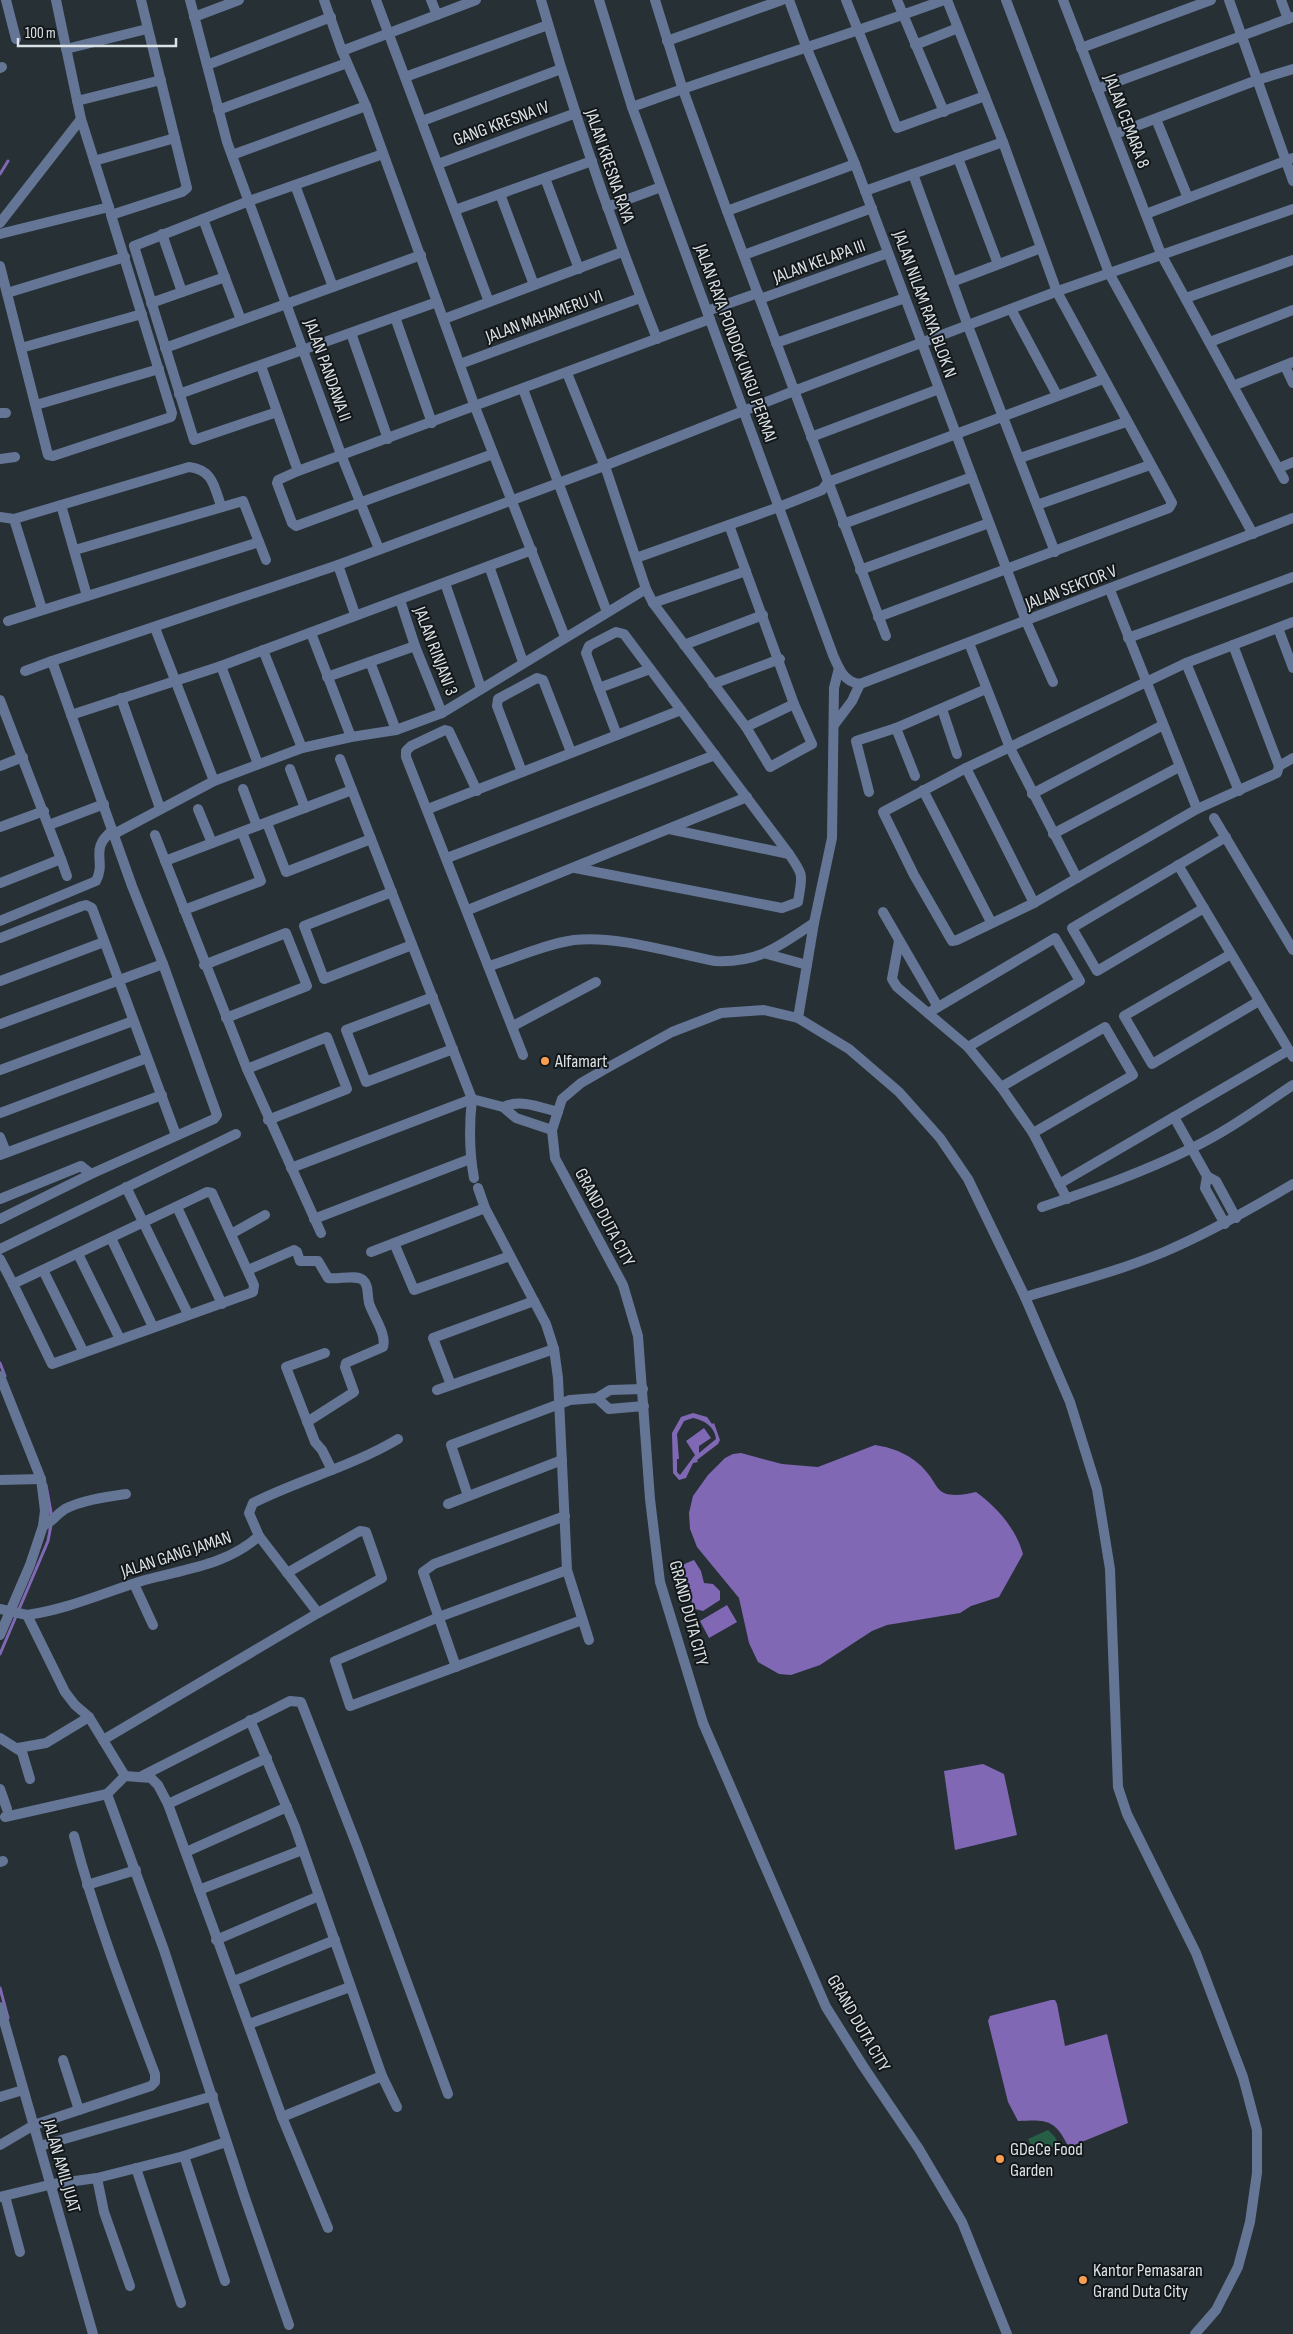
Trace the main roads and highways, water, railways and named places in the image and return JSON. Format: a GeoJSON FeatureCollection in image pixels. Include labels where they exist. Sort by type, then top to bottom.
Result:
{"type":"FeatureCollection","features":[{"type":"Feature","properties":{"kind":"waterway"},"geometry":{"type":"LineString","coordinates":[[0,174],[8,161]]}},
{"type":"Feature","properties":{"kind":"waterway"},"geometry":{"type":"LineString","coordinates":[[0,1363],[5,1376]]}},
{"type":"Feature","properties":{"kind":"waterway"},"geometry":{"type":"LineString","coordinates":[[46,1485],[52,1518]]}},
{"type":"Feature","properties":{"kind":"waterway"},"geometry":{"type":"LineString","coordinates":[[0,1654],[48,1541],[51,1525]]}},
{"type":"Feature","properties":{"kind":"waterway"},"geometry":{"type":"LineString","coordinates":[[0,1988],[8,2018]]}},
{"type":"Feature","properties":{"kind":"place","name":"Alfamart"},"geometry":{"type":"Point","coordinates":[545,1061]}},
{"type":"Feature","properties":{"kind":"place","name":"GDeCe Food Garden"},"geometry":{"type":"Point","coordinates":[1000,2159]}},
{"type":"Feature","properties":{"kind":"place","name":"Kantor Pemasaran Grand Duta City"},"geometry":{"type":"Point","coordinates":[1083,2280]}}]}
